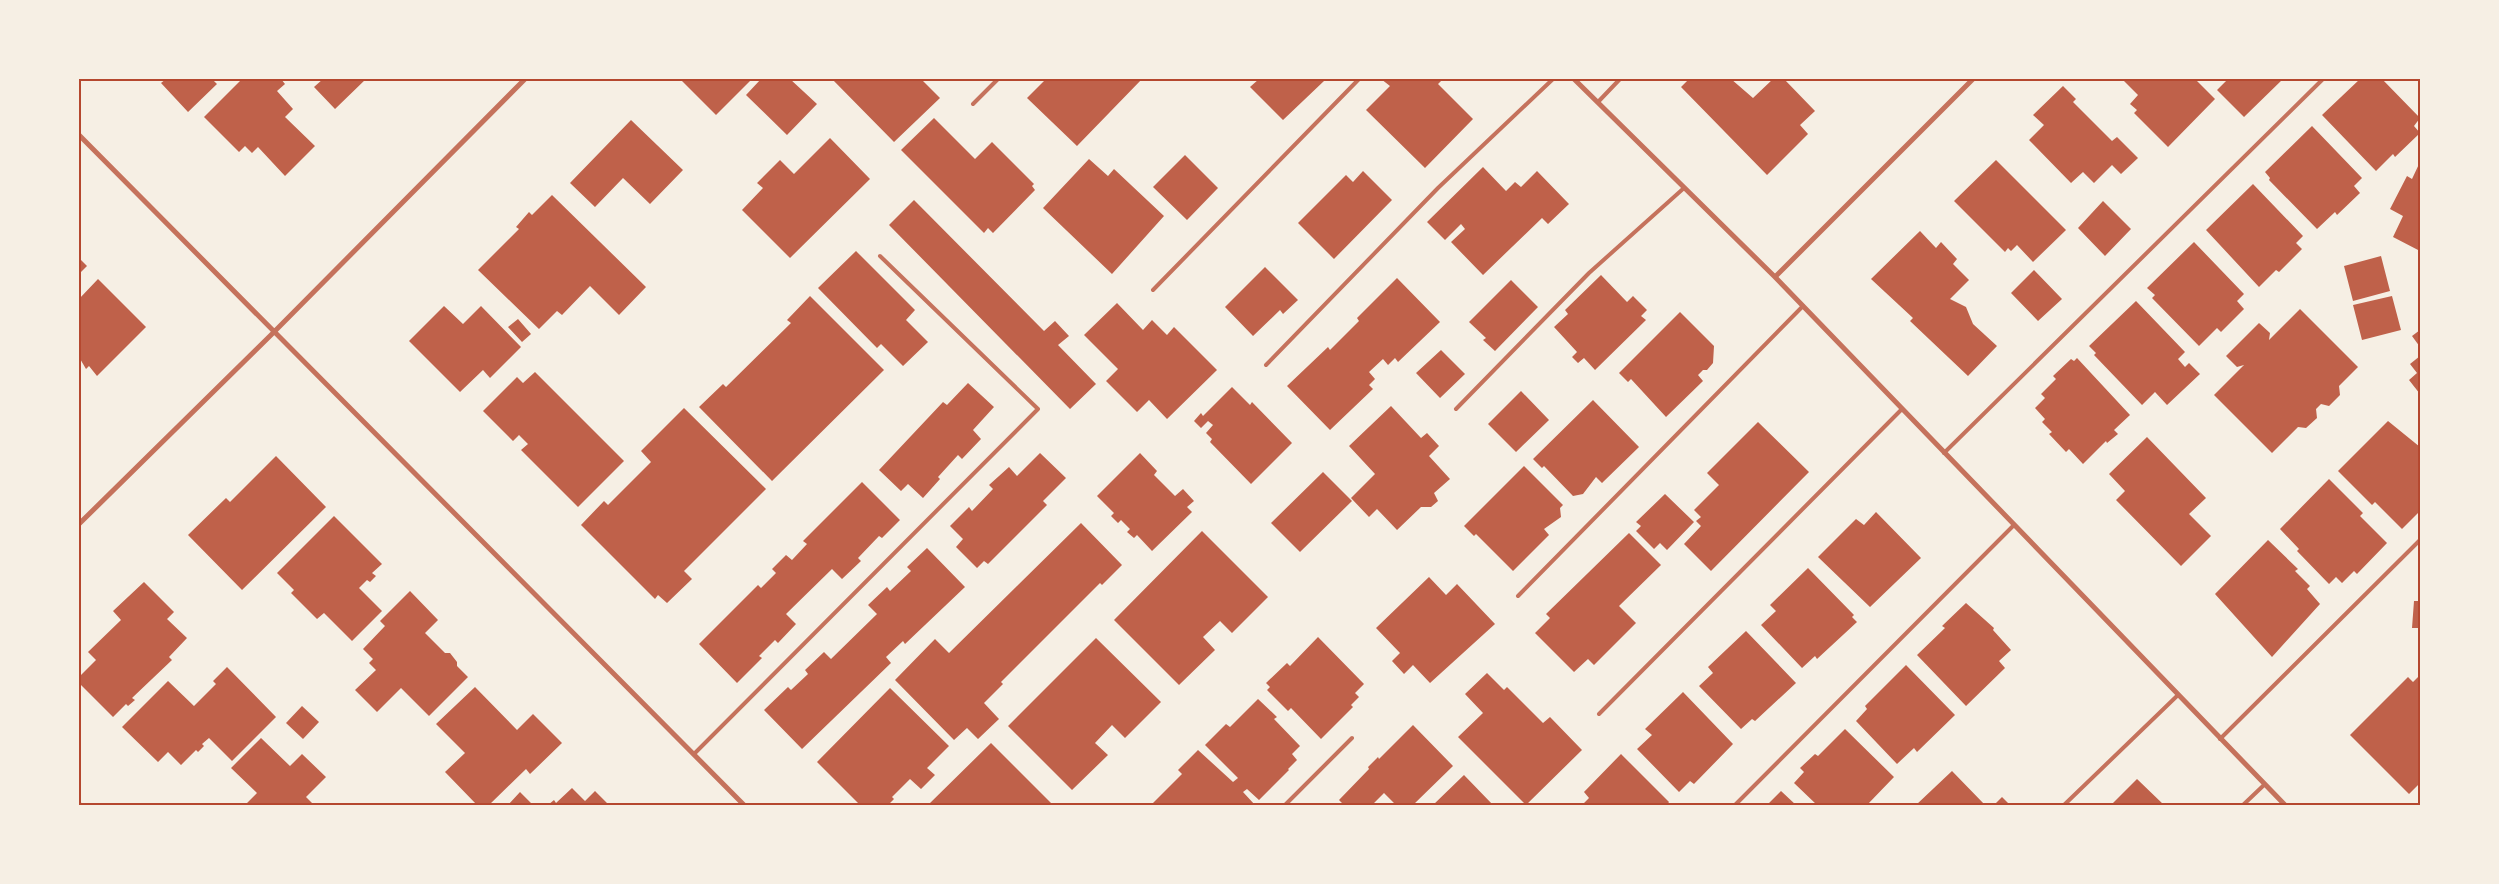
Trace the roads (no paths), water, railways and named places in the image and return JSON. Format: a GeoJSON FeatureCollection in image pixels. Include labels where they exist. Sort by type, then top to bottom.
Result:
{"type":"FeatureCollection","features":[{"type":"Feature","properties":{"kind":"street"},"geometry":{"type":"LineString","coordinates":[[79,524],[273,333],[525,79]]}},
{"type":"Feature","properties":{"kind":"street"},"geometry":{"type":"LineString","coordinates":[[1574,79],[1775,277],[2285,805]]}},
{"type":"Feature","properties":{"kind":"street"},"geometry":{"type":"LineString","coordinates":[[1775,277],[1973,79]]}},
{"type":"Feature","properties":{"kind":"street"},"geometry":{"type":"LineString","coordinates":[[79,135],[273,333],[744,805]]}},
{"type":"Feature","properties":{"kind":"lane"},"geometry":{"type":"LineString","coordinates":[[973,104],[998,79]]}},
{"type":"Feature","properties":{"kind":"lane"},"geometry":{"type":"LineString","coordinates":[[1154,290],[1359,79]]}},
{"type":"Feature","properties":{"kind":"lane"},"geometry":{"type":"LineString","coordinates":[[1266,365],[1438,188],[1553,79]]}},
{"type":"Feature","properties":{"kind":"lane"},"geometry":{"type":"LineString","coordinates":[[1598,102],[1620,79]]}},
{"type":"Feature","properties":{"kind":"lane"},"geometry":{"type":"LineString","coordinates":[[1944,453],[2324,79]]}},
{"type":"Feature","properties":{"kind":"lane"},"geometry":{"type":"LineString","coordinates":[[1456,409],[1589,273],[1684,188]]}},
{"type":"Feature","properties":{"kind":"lane"},"geometry":{"type":"LineString","coordinates":[[694,754],[1038,409],[880,256]]}},
{"type":"Feature","properties":{"kind":"lane"},"geometry":{"type":"LineString","coordinates":[[1518,596],[1803,306]]}},
{"type":"Feature","properties":{"kind":"lane"},"geometry":{"type":"LineString","coordinates":[[1599,714],[1902,409]]}},
{"type":"Feature","properties":{"kind":"lane"},"geometry":{"type":"LineString","coordinates":[[1735,805],[2014,525]]}},
{"type":"Feature","properties":{"kind":"lane"},"geometry":{"type":"LineString","coordinates":[[2220,739],[2420,540]]}},
{"type":"Feature","properties":{"kind":"lane"},"geometry":{"type":"LineString","coordinates":[[2064,805],[2178,695]]}},
{"type":"Feature","properties":{"kind":"lane"},"geometry":{"type":"LineString","coordinates":[[1285,805],[1352,738]]}},
{"type":"Feature","properties":{"kind":"lane"},"geometry":{"type":"LineString","coordinates":[[2243,805],[2264,785]]}}]}
